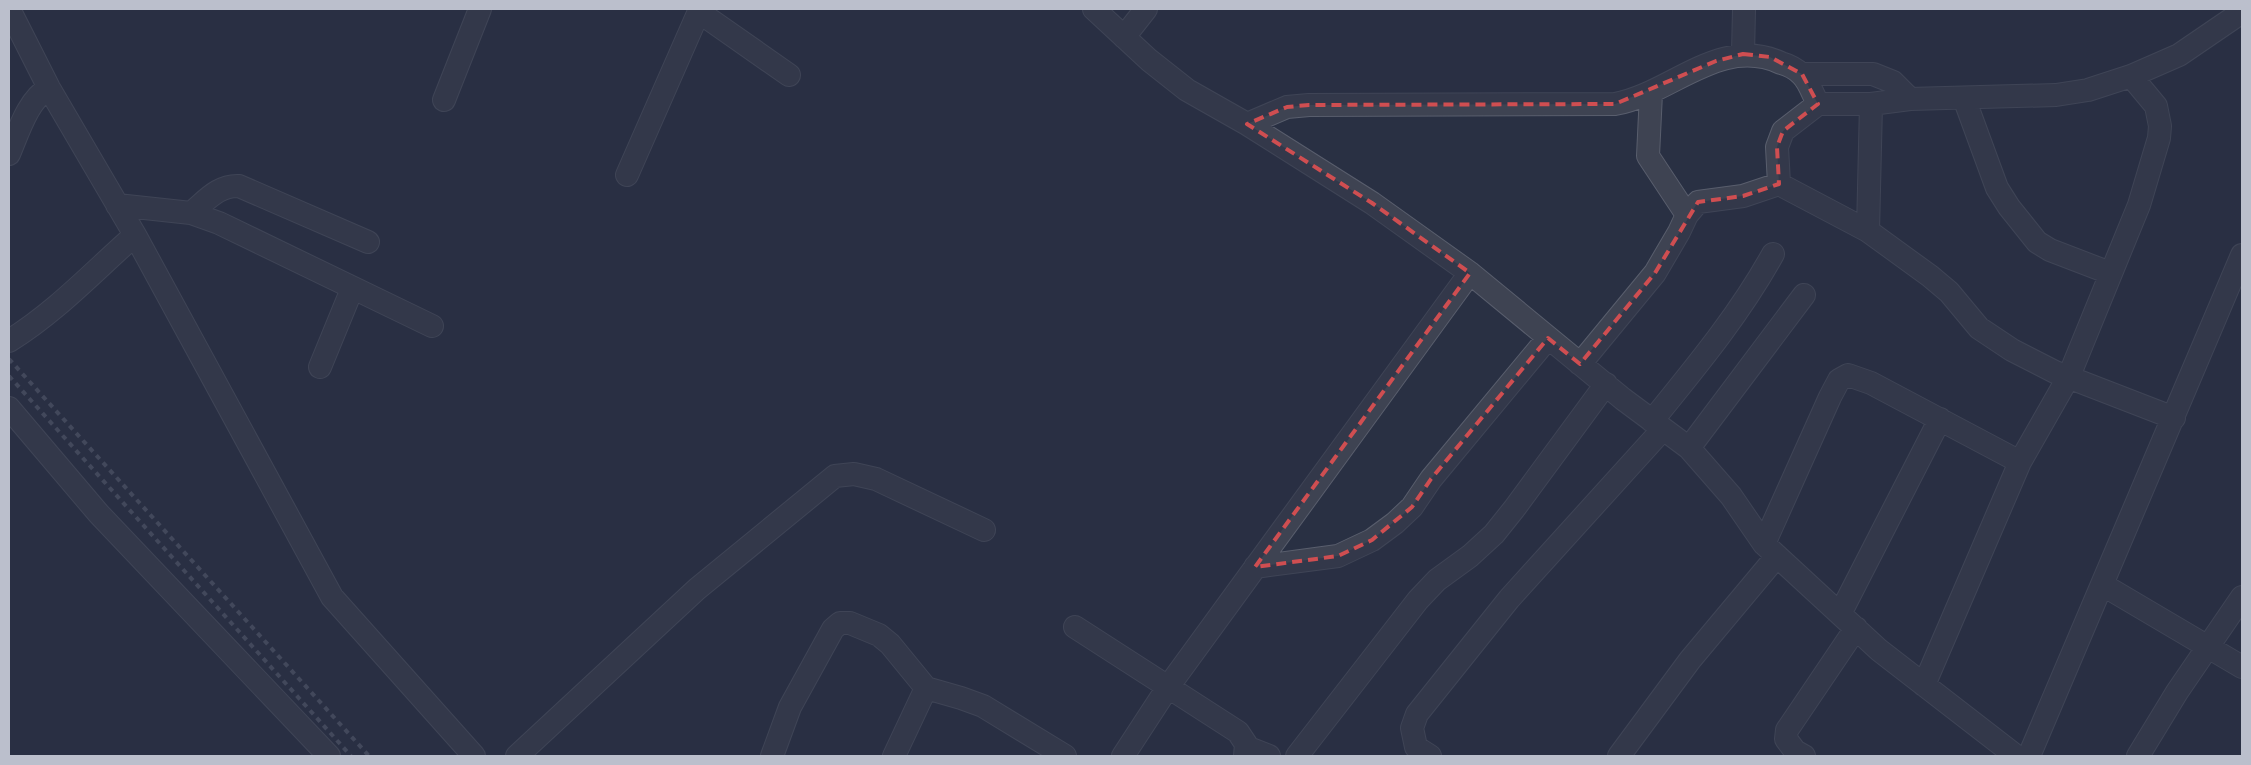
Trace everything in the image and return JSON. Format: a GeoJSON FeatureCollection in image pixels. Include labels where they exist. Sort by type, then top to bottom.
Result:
{"type":"FeatureCollection","features":[{"type":"Feature","properties":{"kind":"street"},"geometry":{"type":"LineString","coordinates":[[9,9],[49,88],[135,235],[332,597],[474,756]]}},
{"type":"Feature","properties":{"kind":"street"},"geometry":{"type":"LineString","coordinates":[[444,100],[480,9]]}},
{"type":"Feature","properties":{"kind":"street"},"geometry":{"type":"LineString","coordinates":[[1094,9],[1187,90],[1247,124],[1372,203],[1470,273],[1580,364],[1689,448],[1731,496],[1771,550],[1879,650],[2016,756]]}},
{"type":"Feature","properties":{"kind":"street"},"geometry":{"type":"LineString","coordinates":[[1124,37],[1146,9]]}},
{"type":"Feature","properties":{"kind":"street"},"geometry":{"type":"LineString","coordinates":[[1743,54],[1744,9]]}},
{"type":"Feature","properties":{"kind":"street"},"geometry":{"type":"LineString","coordinates":[[627,175],[699,10],[789,75]]}},
{"type":"Feature","properties":{"kind":"street"},"geometry":{"type":"LineString","coordinates":[[1779,184],[1777,148],[1783,131],[1818,104],[1871,104],[1910,99],[2056,95],[2088,90],[2131,76],[2179,55],[2242,12]]}},
{"type":"Feature","properties":{"kind":"street"},"geometry":{"type":"LineString","coordinates":[[1247,124],[1287,107],[1309,105],[1616,104],[1628,102],[1678,76],[1716,61],[1743,54],[1770,58],[1802,74],[1873,74],[1893,82],[1910,99]]}},
{"type":"Feature","properties":{"kind":"street"},"geometry":{"type":"LineString","coordinates":[[1802,74],[1818,104]]}},
{"type":"Feature","properties":{"kind":"street"},"geometry":{"type":"LineString","coordinates":[[1924,685],[2020,462],[2069,376],[2138,205],[2159,138],[2160,126],[2156,106],[2131,76]]}},
{"type":"Feature","properties":{"kind":"street"},"geometry":{"type":"LineString","coordinates":[[9,154],[34,101],[40,93],[49,88]]}},
{"type":"Feature","properties":{"kind":"street"},"geometry":{"type":"LineString","coordinates":[[1650,92],[1648,156],[1687,215]]}},
{"type":"Feature","properties":{"kind":"street"},"geometry":{"type":"LineString","coordinates":[[1964,98],[1997,188],[2008,207],[2036,242],[2050,250],[2110,273]]}},
{"type":"Feature","properties":{"kind":"street"},"geometry":{"type":"LineString","coordinates":[[1868,231],[1871,104]]}},
{"type":"Feature","properties":{"kind":"street"},"geometry":{"type":"LineString","coordinates":[[1580,364],[1655,273],[1687,215],[1698,202],[1743,196],[1779,184],[1868,231],[1949,292],[1979,328],[2012,350],[2069,376],[2174,418]]}},
{"type":"Feature","properties":{"kind":"street"},"geometry":{"type":"LineString","coordinates":[[191,213],[219,190],[229,186],[239,186],[368,242]]}},
{"type":"Feature","properties":{"kind":"street"},"geometry":{"type":"LineString","coordinates":[[117,205],[191,213],[219,223],[352,289],[432,326]]}},
{"type":"Feature","properties":{"kind":"street"},"geometry":{"type":"LineString","coordinates":[[9,341],[76,290],[135,235]]}},
{"type":"Feature","properties":{"kind":"street"},"geometry":{"type":"LineString","coordinates":[[1430,756],[1416,747],[1412,728],[1417,714],[1509,599],[1657,425],[1761,276],[1774,254]]}},
{"type":"Feature","properties":{"kind":"street"},"geometry":{"type":"LineString","coordinates":[[2029,756],[2242,255]]}},
{"type":"Feature","properties":{"kind":"street"},"geometry":{"type":"LineString","coordinates":[[1123,756],[1168,687],[1470,273]]}},
{"type":"Feature","properties":{"kind":"street"},"geometry":{"type":"LineString","coordinates":[[320,367],[352,289]]}},
{"type":"Feature","properties":{"kind":"street"},"geometry":{"type":"LineString","coordinates":[[1689,448],[1804,296]]}},
{"type":"Feature","properties":{"kind":"street"},"geometry":{"type":"LineString","coordinates":[[1255,567],[1338,556],[1372,540],[1412,507],[1431,479],[1548,338]]}},
{"type":"Feature","properties":{"kind":"street"},"geometry":{"type":"LineString","coordinates":[[1619,756],[1771,550],[1839,380],[1848,374],[1871,383],[2020,462]]}},
{"type":"Feature","properties":{"kind":"street"},"geometry":{"type":"LineString","coordinates":[[1297,756],[1418,600],[1437,580],[1482,545],[1514,509],[1606,384]]}},
{"type":"Feature","properties":{"kind":"street"},"geometry":{"type":"LineString","coordinates":[[9,408],[99,514],[329,756]]}},
{"type":"Feature","properties":{"kind":"street"},"geometry":{"type":"LineString","coordinates":[[1804,756],[1795,751],[1786,739],[1787,730],[1848,621],[1940,419]]}},
{"type":"Feature","properties":{"kind":"street"},"geometry":{"type":"LineString","coordinates":[[517,756],[697,589],[835,476],[854,474],[876,479],[984,530]]}},
{"type":"Feature","properties":{"kind":"street"},"geometry":{"type":"LineString","coordinates":[[2103,585],[2242,667]]}},
{"type":"Feature","properties":{"kind":"street"},"geometry":{"type":"LineString","coordinates":[[2138,756],[2177,692],[2242,597]]}},
{"type":"Feature","properties":{"kind":"street"},"geometry":{"type":"LineString","coordinates":[[772,756],[790,707],[833,629],[840,623],[850,623],[885,640],[926,688],[983,706],[1066,756]]}},
{"type":"Feature","properties":{"kind":"street"},"geometry":{"type":"LineString","coordinates":[[1075,626],[1238,732],[1245,752],[1269,756]]}},
{"type":"Feature","properties":{"kind":"street"},"geometry":{"type":"LineString","coordinates":[[894,756],[926,688]]}},
{"type":"Feature","properties":{"kind":"highlighted area"},"geometry":{"type":"Polygon","coordinates":[[[1743,54],[1770,57],[1802,74],[1818,104],[1783,131],[1777,147],[1779,184],[1743,196],[1698,202],[1655,273],[1580,364],[1548,338],[1431,479],[1412,507],[1395,523],[1372,540],[1338,556],[1255,567],[1470,273],[1372,203],[1247,124],[1287,107],[1309,105],[1615,104],[1716,61],[1743,54]]]}},
{"type":"Feature","properties":{"kind":"railway"},"geometry":{"type":"LineString","coordinates":[[9,359],[369,756]]}},
{"type":"Feature","properties":{"kind":"railway"},"geometry":{"type":"LineString","coordinates":[[9,376],[351,756]]}}]}
